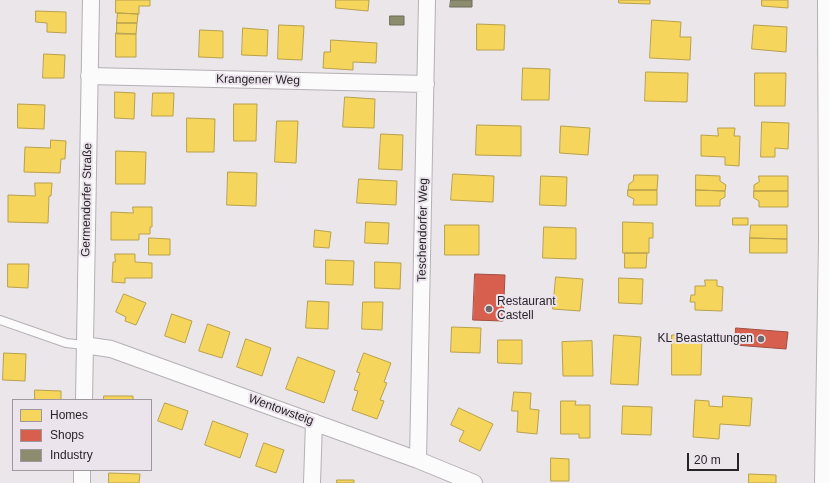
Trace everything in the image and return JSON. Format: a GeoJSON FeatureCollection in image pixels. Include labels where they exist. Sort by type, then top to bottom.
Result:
{"type":"FeatureCollection","features":[{"type":"Feature","properties":{"kind":"street","name":"Germendorfer Straße"},"geometry":{"type":"LineString","coordinates":[[84,399],[91,0]]}},
{"type":"Feature","properties":{"kind":"street","name":"Teschendorfer Weg"},"geometry":{"type":"LineString","coordinates":[[418,460],[427,0]]}},
{"type":"Feature","properties":{"kind":"street"},"geometry":{"type":"LineString","coordinates":[[823,483],[827,366],[828,166],[826,0]]}},
{"type":"Feature","properties":{"kind":"street","name":"Krangener Weg"},"geometry":{"type":"LineString","coordinates":[[89,76],[426,84]]}},
{"type":"Feature","properties":{"kind":"street","name":"Wentowsteig"},"geometry":{"type":"LineString","coordinates":[[84,345],[111,349],[418,460],[474,483]]}},
{"type":"Feature","properties":{"kind":"street"},"geometry":{"type":"LineString","coordinates":[[312,483],[314,422]]}},
{"type":"Feature","properties":{"kind":"street"},"geometry":{"type":"LineString","coordinates":[[82,471],[82,483]]}},
{"type":"Feature","properties":{"kind":"lane"},"geometry":{"type":"LineString","coordinates":[[0,320],[66,343],[84,345]]}},
{"type":"Feature","properties":{"kind":"building: Homes"},"geometry":{"type":"Polygon","coordinates":[[[116,0],[150,0],[150,6],[139,6],[139,14],[116,13],[116,0]]]}},
{"type":"Feature","properties":{"kind":"building: Homes"},"geometry":{"type":"Polygon","coordinates":[[[336,0],[369,0],[368,11],[336,8],[336,0]]]}},
{"type":"Feature","properties":{"kind":"building: Homes"},"geometry":{"type":"Polygon","coordinates":[[[619,0],[650,0],[650,4],[619,3],[619,0]]]}},
{"type":"Feature","properties":{"kind":"building: Homes"},"geometry":{"type":"Polygon","coordinates":[[[762,0],[788,0],[788,8],[762,6],[762,0]]]}},
{"type":"Feature","properties":{"kind":"building: Homes"},"geometry":{"type":"Polygon","coordinates":[[[36,11],[66,12],[66,33],[47,32],[47,23],[36,22],[36,11]]]}},
{"type":"Feature","properties":{"kind":"building: Homes"},"geometry":{"type":"Polygon","coordinates":[[[118,13],[138,14],[137,23],[117,23],[118,13]]]}},
{"type":"Feature","properties":{"kind":"building: Homes"},"geometry":{"type":"Polygon","coordinates":[[[652,20],[681,22],[680,37],[691,37],[690,60],[650,58],[652,20]]]}},
{"type":"Feature","properties":{"kind":"building: Homes"},"geometry":{"type":"Polygon","coordinates":[[[117,23],[137,23],[136,34],[117,34],[117,23]]]}},
{"type":"Feature","properties":{"kind":"building: Homes"},"geometry":{"type":"Polygon","coordinates":[[[477,24],[505,25],[504,50],[477,50],[477,24]]]}},
{"type":"Feature","properties":{"kind":"building: Homes"},"geometry":{"type":"Polygon","coordinates":[[[279,25],[304,26],[302,60],[278,59],[279,25]]]}},
{"type":"Feature","properties":{"kind":"building: Homes"},"geometry":{"type":"Polygon","coordinates":[[[754,25],[787,27],[786,52],[752,49],[754,25]]]}},
{"type":"Feature","properties":{"kind":"building: Homes"},"geometry":{"type":"Polygon","coordinates":[[[243,28],[268,30],[267,56],[242,55],[243,28]]]}},
{"type":"Feature","properties":{"kind":"building: Homes"},"geometry":{"type":"Polygon","coordinates":[[[200,30],[223,31],[223,58],[199,57],[200,30]]]}},
{"type":"Feature","properties":{"kind":"building: Homes"},"geometry":{"type":"Polygon","coordinates":[[[116,33],[136,34],[136,57],[116,57],[116,33]]]}},
{"type":"Feature","properties":{"kind":"building: Homes"},"geometry":{"type":"Polygon","coordinates":[[[331,40],[377,43],[376,63],[353,62],[353,70],[323,68],[324,52],[330,52],[331,40]]]}},
{"type":"Feature","properties":{"kind":"building: Homes"},"geometry":{"type":"Polygon","coordinates":[[[44,54],[65,55],[64,78],[43,78],[44,54]]]}},
{"type":"Feature","properties":{"kind":"building: Homes"},"geometry":{"type":"Polygon","coordinates":[[[523,68],[550,69],[549,100],[522,100],[523,68]]]}},
{"type":"Feature","properties":{"kind":"building: Homes"},"geometry":{"type":"Polygon","coordinates":[[[646,72],[688,73],[687,102],[645,101],[646,72]]]}},
{"type":"Feature","properties":{"kind":"building: Homes"},"geometry":{"type":"Polygon","coordinates":[[[755,73],[786,73],[785,106],[755,106],[755,73]]]}},
{"type":"Feature","properties":{"kind":"building: Homes"},"geometry":{"type":"Polygon","coordinates":[[[115,92],[135,93],[134,119],[115,118],[115,92]]]}},
{"type":"Feature","properties":{"kind":"building: Homes"},"geometry":{"type":"Polygon","coordinates":[[[153,93],[174,93],[173,116],[152,116],[153,93]]]}},
{"type":"Feature","properties":{"kind":"building: Homes"},"geometry":{"type":"Polygon","coordinates":[[[345,97],[375,99],[374,128],[343,127],[345,97]]]}},
{"type":"Feature","properties":{"kind":"building: Homes"},"geometry":{"type":"Polygon","coordinates":[[[18,104],[45,105],[44,129],[18,128],[18,104]]]}},
{"type":"Feature","properties":{"kind":"building: Homes"},"geometry":{"type":"Polygon","coordinates":[[[234,104],[257,104],[256,141],[234,141],[234,104]]]}},
{"type":"Feature","properties":{"kind":"building: Homes"},"geometry":{"type":"Polygon","coordinates":[[[187,118],[215,119],[214,152],[187,152],[187,118]]]}},
{"type":"Feature","properties":{"kind":"building: Homes"},"geometry":{"type":"Polygon","coordinates":[[[277,121],[298,121],[296,163],[275,162],[277,121]]]}},
{"type":"Feature","properties":{"kind":"building: Homes"},"geometry":{"type":"Polygon","coordinates":[[[762,122],[789,123],[788,149],[775,148],[775,157],[761,157],[762,122]]]}},
{"type":"Feature","properties":{"kind":"building: Homes"},"geometry":{"type":"Polygon","coordinates":[[[477,125],[521,126],[521,156],[476,155],[477,125]]]}},
{"type":"Feature","properties":{"kind":"building: Homes"},"geometry":{"type":"Polygon","coordinates":[[[561,126],[590,128],[588,155],[560,153],[561,126]]]}},
{"type":"Feature","properties":{"kind":"building: Homes"},"geometry":{"type":"Polygon","coordinates":[[[718,128],[735,128],[734,136],[740,136],[739,166],[725,165],[725,157],[701,156],[701,135],[718,136],[718,128]]]}},
{"type":"Feature","properties":{"kind":"building: Homes"},"geometry":{"type":"Polygon","coordinates":[[[381,134],[403,135],[402,170],[379,169],[381,134]]]}},
{"type":"Feature","properties":{"kind":"building: Homes"},"geometry":{"type":"Polygon","coordinates":[[[51,140],[66,141],[65,159],[61,159],[60,173],[24,172],[25,147],[50,148],[51,140]]]}},
{"type":"Feature","properties":{"kind":"building: Homes"},"geometry":{"type":"Polygon","coordinates":[[[116,151],[146,152],[145,184],[116,184],[116,151]]]}},
{"type":"Feature","properties":{"kind":"building: Homes"},"geometry":{"type":"Polygon","coordinates":[[[228,172],[257,173],[256,206],[227,205],[228,172]]]}},
{"type":"Feature","properties":{"kind":"building: Homes"},"geometry":{"type":"Polygon","coordinates":[[[453,174],[494,176],[493,202],[451,200],[453,174]]]}},
{"type":"Feature","properties":{"kind":"building: Homes"},"geometry":{"type":"Polygon","coordinates":[[[634,175],[658,175],[657,190],[628,190],[629,184],[633,181],[634,175]]]}},
{"type":"Feature","properties":{"kind":"building: Homes"},"geometry":{"type":"Polygon","coordinates":[[[696,175],[720,176],[720,181],[726,185],[725,191],[696,190],[696,175]]]}},
{"type":"Feature","properties":{"kind":"building: Homes"},"geometry":{"type":"Polygon","coordinates":[[[541,176],[567,177],[566,206],[540,205],[541,176]]]}},
{"type":"Feature","properties":{"kind":"building: Homes"},"geometry":{"type":"Polygon","coordinates":[[[759,176],[788,176],[788,191],[754,191],[754,185],[759,182],[759,176]]]}},
{"type":"Feature","properties":{"kind":"building: Homes"},"geometry":{"type":"Polygon","coordinates":[[[359,179],[397,181],[396,205],[357,203],[359,179]]]}},
{"type":"Feature","properties":{"kind":"building: Homes"},"geometry":{"type":"Polygon","coordinates":[[[35,183],[52,183],[51,196],[49,196],[48,223],[8,222],[8,195],[35,196],[35,183]]]}},
{"type":"Feature","properties":{"kind":"building: Homes"},"geometry":{"type":"Polygon","coordinates":[[[628,190],[657,190],[657,205],[633,205],[634,199],[628,196],[628,190]]]}},
{"type":"Feature","properties":{"kind":"building: Homes"},"geometry":{"type":"Polygon","coordinates":[[[696,190],[725,191],[725,197],[720,200],[720,206],[696,206],[696,190]]]}},
{"type":"Feature","properties":{"kind":"building: Homes"},"geometry":{"type":"Polygon","coordinates":[[[754,191],[788,191],[788,207],[759,207],[759,201],[754,198],[754,191]]]}},
{"type":"Feature","properties":{"kind":"building: Homes"},"geometry":{"type":"Polygon","coordinates":[[[133,207],[152,207],[152,227],[150,227],[150,234],[139,234],[139,240],[111,240],[111,212],[133,213],[133,207]]]}},
{"type":"Feature","properties":{"kind":"building: Homes"},"geometry":{"type":"Polygon","coordinates":[[[733,218],[748,218],[748,225],[733,225],[733,218]]]}},
{"type":"Feature","properties":{"kind":"building: Homes"},"geometry":{"type":"Polygon","coordinates":[[[366,222],[389,223],[388,244],[365,243],[366,222]]]}},
{"type":"Feature","properties":{"kind":"building: Homes"},"geometry":{"type":"Polygon","coordinates":[[[623,222],[653,223],[653,238],[649,238],[649,253],[623,253],[623,222]]]}},
{"type":"Feature","properties":{"kind":"building: Homes"},"geometry":{"type":"Polygon","coordinates":[[[445,225],[479,225],[479,255],[445,255],[445,225]]]}},
{"type":"Feature","properties":{"kind":"building: Homes"},"geometry":{"type":"Polygon","coordinates":[[[751,225],[787,225],[787,239],[750,238],[751,225]]]}},
{"type":"Feature","properties":{"kind":"building: Homes"},"geometry":{"type":"Polygon","coordinates":[[[544,227],[576,228],[576,259],[543,258],[544,227]]]}},
{"type":"Feature","properties":{"kind":"building: Homes"},"geometry":{"type":"Polygon","coordinates":[[[315,230],[331,232],[329,248],[314,247],[315,230]]]}},
{"type":"Feature","properties":{"kind":"building: Homes"},"geometry":{"type":"Polygon","coordinates":[[[149,238],[170,239],[170,255],[149,255],[149,238]]]}},
{"type":"Feature","properties":{"kind":"building: Homes"},"geometry":{"type":"Polygon","coordinates":[[[750,238],[787,239],[787,253],[750,253],[750,238]]]}},
{"type":"Feature","properties":{"kind":"building: Homes"},"geometry":{"type":"Polygon","coordinates":[[[625,253],[647,253],[646,268],[625,268],[625,253]]]}},
{"type":"Feature","properties":{"kind":"building: Homes"},"geometry":{"type":"Polygon","coordinates":[[[115,254],[135,254],[135,262],[152,263],[152,278],[125,278],[125,283],[112,282],[115,254]]]}},
{"type":"Feature","properties":{"kind":"building: Homes"},"geometry":{"type":"Polygon","coordinates":[[[326,260],[354,261],[353,285],[326,284],[326,260]]]}},
{"type":"Feature","properties":{"kind":"building: Homes"},"geometry":{"type":"Polygon","coordinates":[[[375,262],[401,263],[400,289],[375,288],[375,262]]]}},
{"type":"Feature","properties":{"kind":"building: Homes"},"geometry":{"type":"Polygon","coordinates":[[[8,264],[29,264],[28,288],[8,287],[8,264]]]}},
{"type":"Feature","properties":{"kind":"building: Homes"},"geometry":{"type":"Polygon","coordinates":[[[556,277],[583,279],[580,311],[553,309],[556,277]]]}},
{"type":"Feature","properties":{"kind":"building: Homes"},"geometry":{"type":"Polygon","coordinates":[[[619,278],[643,279],[642,304],[619,303],[619,278]]]}},
{"type":"Feature","properties":{"kind":"building: Homes"},"geometry":{"type":"Polygon","coordinates":[[[705,280],[717,280],[717,286],[723,287],[722,311],[695,310],[695,302],[690,302],[691,295],[695,295],[695,286],[705,286],[705,280]]]}},
{"type":"Feature","properties":{"kind":"building: Homes"},"geometry":{"type":"Polygon","coordinates":[[[124,294],[146,303],[136,325],[125,321],[126,317],[116,312],[124,294]]]}},
{"type":"Feature","properties":{"kind":"building: Homes"},"geometry":{"type":"Polygon","coordinates":[[[308,301],[329,302],[328,329],[306,328],[308,301]]]}},
{"type":"Feature","properties":{"kind":"building: Homes"},"geometry":{"type":"Polygon","coordinates":[[[363,302],[383,302],[382,330],[362,329],[363,302]]]}},
{"type":"Feature","properties":{"kind":"building: Homes"},"geometry":{"type":"Polygon","coordinates":[[[172,314],[192,321],[185,343],[165,336],[172,314]]]}},
{"type":"Feature","properties":{"kind":"building: Homes"},"geometry":{"type":"Polygon","coordinates":[[[208,324],[230,332],[222,358],[199,351],[208,324]]]}},
{"type":"Feature","properties":{"kind":"building: Homes"},"geometry":{"type":"Polygon","coordinates":[[[452,327],[481,328],[480,353],[451,352],[452,327]]]}},
{"type":"Feature","properties":{"kind":"building: Homes"},"geometry":{"type":"Polygon","coordinates":[[[614,335],[641,337],[638,385],[611,384],[614,335]]]}},
{"type":"Feature","properties":{"kind":"building: Homes"},"geometry":{"type":"Polygon","coordinates":[[[672,335],[702,335],[701,375],[672,375],[672,335]]]}},
{"type":"Feature","properties":{"kind":"building: Homes"},"geometry":{"type":"Polygon","coordinates":[[[246,339],[271,348],[262,376],[237,367],[246,339]]]}},
{"type":"Feature","properties":{"kind":"building: Homes"},"geometry":{"type":"Polygon","coordinates":[[[498,340],[522,340],[522,364],[498,363],[498,340]]]}},
{"type":"Feature","properties":{"kind":"building: Homes"},"geometry":{"type":"Polygon","coordinates":[[[592,341],[593,376],[563,376],[562,342],[592,341]]]}},
{"type":"Feature","properties":{"kind":"building: Homes"},"geometry":{"type":"Polygon","coordinates":[[[4,353],[26,354],[25,381],[3,380],[4,353]]]}},
{"type":"Feature","properties":{"kind":"building: Homes"},"geometry":{"type":"Polygon","coordinates":[[[364,353],[391,363],[384,382],[387,383],[380,400],[384,401],[377,419],[352,410],[358,391],[354,390],[360,373],[357,372],[364,353]]]}},
{"type":"Feature","properties":{"kind":"building: Homes"},"geometry":{"type":"Polygon","coordinates":[[[298,357],[335,371],[324,403],[286,389],[298,357]]]}},
{"type":"Feature","properties":{"kind":"building: Homes"},"geometry":{"type":"Polygon","coordinates":[[[35,390],[61,391],[61,399],[35,399],[35,390]]]}},
{"type":"Feature","properties":{"kind":"building: Homes"},"geometry":{"type":"Polygon","coordinates":[[[514,392],[531,393],[530,409],[539,410],[537,434],[517,432],[518,411],[512,411],[514,392]]]}},
{"type":"Feature","properties":{"kind":"building: Homes"},"geometry":{"type":"Polygon","coordinates":[[[104,396],[133,396],[133,399],[104,399],[104,396]]]}},
{"type":"Feature","properties":{"kind":"building: Homes"},"geometry":{"type":"Polygon","coordinates":[[[723,396],[752,398],[750,426],[720,424],[719,439],[693,437],[695,400],[709,401],[709,406],[722,407],[723,396]]]}},
{"type":"Feature","properties":{"kind":"building: Homes"},"geometry":{"type":"Polygon","coordinates":[[[561,401],[576,401],[575,405],[590,405],[590,438],[579,438],[579,434],[561,434],[561,401]]]}},
{"type":"Feature","properties":{"kind":"building: Homes"},"geometry":{"type":"Polygon","coordinates":[[[165,403],[188,411],[182,430],[158,421],[165,403]]]}},
{"type":"Feature","properties":{"kind":"building: Homes"},"geometry":{"type":"Polygon","coordinates":[[[623,406],[652,407],[651,435],[622,434],[623,406]]]}},
{"type":"Feature","properties":{"kind":"building: Homes"},"geometry":{"type":"Polygon","coordinates":[[[459,408],[493,424],[480,451],[459,441],[464,431],[451,425],[459,408]]]}},
{"type":"Feature","properties":{"kind":"building: Homes"},"geometry":{"type":"Polygon","coordinates":[[[213,421],[248,434],[240,458],[205,445],[213,421]]]}},
{"type":"Feature","properties":{"kind":"building: Homes"},"geometry":{"type":"Polygon","coordinates":[[[264,443],[284,450],[276,473],[256,466],[264,443]]]}},
{"type":"Feature","properties":{"kind":"building: Homes"},"geometry":{"type":"Polygon","coordinates":[[[551,458],[569,459],[569,481],[551,481],[551,458]]]}},
{"type":"Feature","properties":{"kind":"building: Homes"},"geometry":{"type":"Polygon","coordinates":[[[109,473],[140,474],[139,483],[109,483],[109,473]]]}},
{"type":"Feature","properties":{"kind":"building: Homes"},"geometry":{"type":"Polygon","coordinates":[[[749,474],[776,475],[776,483],[749,483],[749,474]]]}},
{"type":"Feature","properties":{"kind":"building: Homes"},"geometry":{"type":"Polygon","coordinates":[[[337,480],[354,480],[354,483],[337,483],[337,480]]]}},
{"type":"Feature","properties":{"kind":"building: Shops","name":"Restaurant Castell"},"geometry":{"type":"Polygon","coordinates":[[[475,274],[505,275],[503,321],[473,320],[475,274]]]}},
{"type":"Feature","properties":{"kind":"building: Shops","name":"KL Beastattungen"},"geometry":{"type":"Polygon","coordinates":[[[736,328],[788,332],[786,349],[735,345],[736,328]]]}},
{"type":"Feature","properties":{"kind":"building: Industry"},"geometry":{"type":"Polygon","coordinates":[[[451,0],[472,0],[472,7],[450,7],[451,0]]]}},
{"type":"Feature","properties":{"kind":"building: Industry"},"geometry":{"type":"Polygon","coordinates":[[[390,16],[404,16],[404,25],[390,25],[390,16]]]}},
{"type":"Feature","properties":{"kind":"place","name":"Restaurant Castell"},"geometry":{"type":"Point","coordinates":[489,309]}},
{"type":"Feature","properties":{"kind":"place","name":"KL Beastattungen"},"geometry":{"type":"Point","coordinates":[761,339]}}]}
